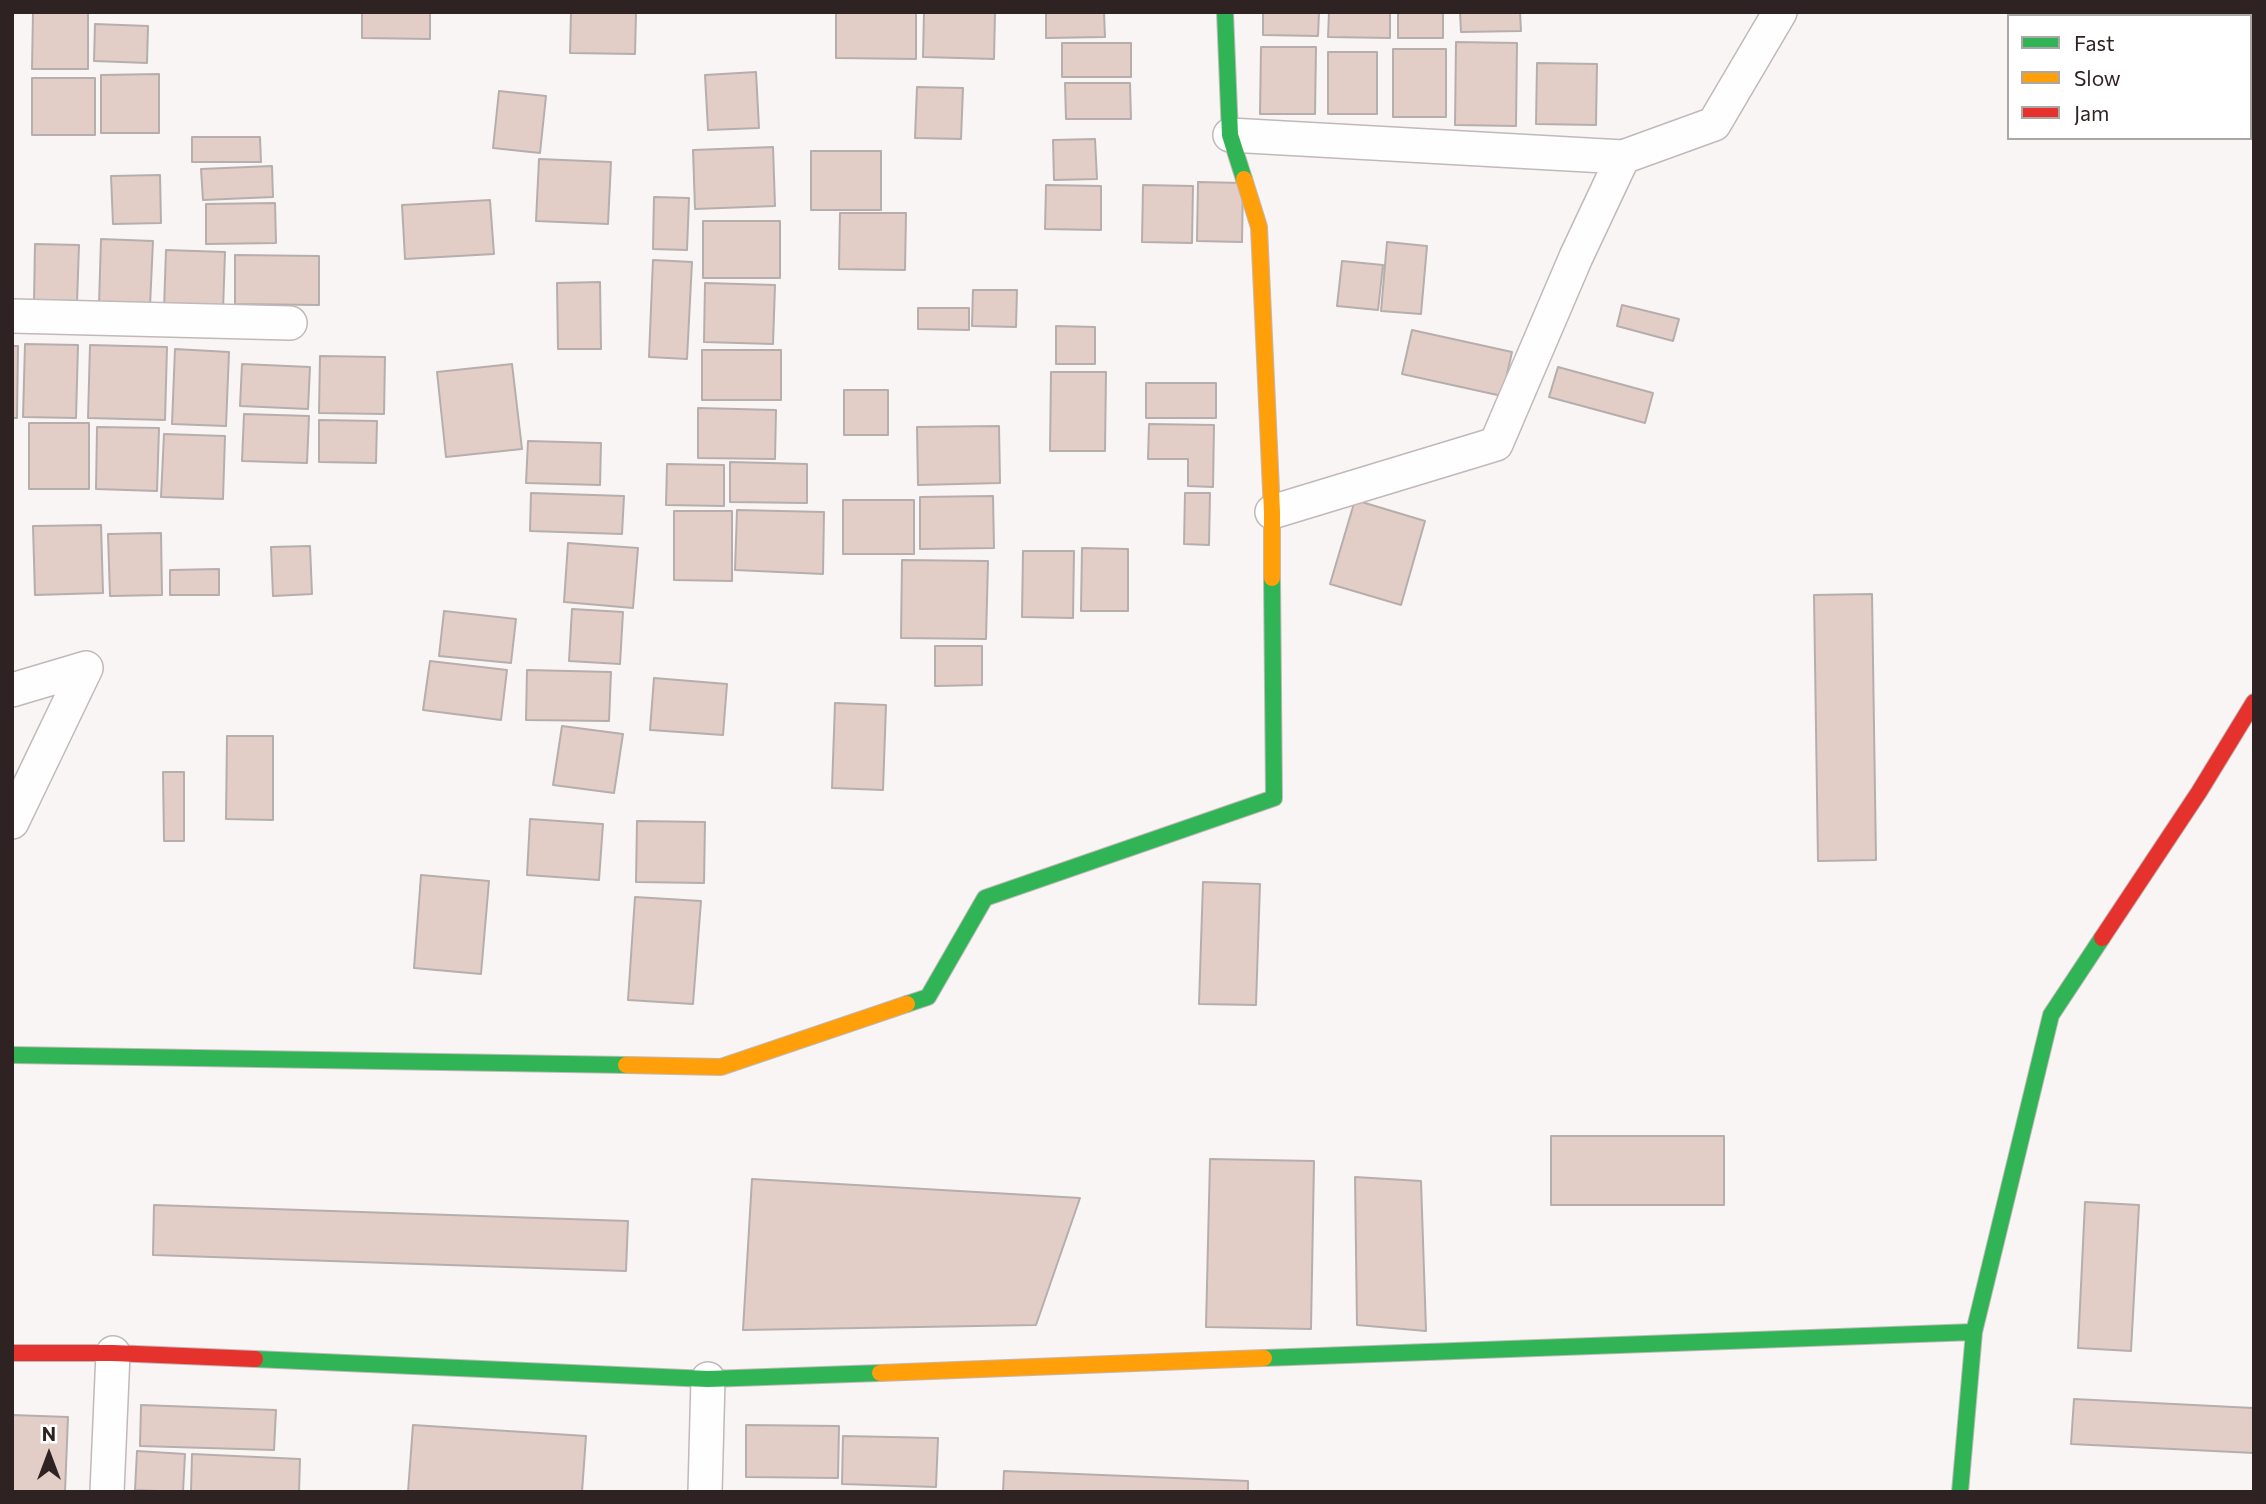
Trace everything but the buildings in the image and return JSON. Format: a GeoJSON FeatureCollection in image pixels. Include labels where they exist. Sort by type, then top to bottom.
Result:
{"type":"FeatureCollection","features":[{"type":"Feature","properties":{"kind":"street"},"geometry":{"type":"LineString","coordinates":[[12,1055],[721,1067],[928,997],[985,898],[1274,798],[1272,512],[1259,227],[1230,135],[1225,12]]}},
{"type":"Feature","properties":{"kind":"street"},"geometry":{"type":"LineString","coordinates":[[1230,135],[1623,157],[1714,124],[1780,12]]}},
{"type":"Feature","properties":{"kind":"street"},"geometry":{"type":"LineString","coordinates":[[1272,512],[1496,444],[1576,257],[1623,157]]}},
{"type":"Feature","properties":{"kind":"street"},"geometry":{"type":"LineString","coordinates":[[12,316],[290,323]]}},
{"type":"Feature","properties":{"kind":"street"},"geometry":{"type":"LineString","coordinates":[[12,691],[86,668],[12,822]]}},
{"type":"Feature","properties":{"kind":"street"},"geometry":{"type":"LineString","coordinates":[[1959,1492],[1974,1332],[2051,1015],[2199,792],[2254,702]]}},
{"type":"Feature","properties":{"kind":"street"},"geometry":{"type":"LineString","coordinates":[[12,1353],[113,1353],[708,1379],[1974,1332]]}},
{"type":"Feature","properties":{"kind":"street"},"geometry":{"type":"LineString","coordinates":[[107,1492],[113,1353]]}},
{"type":"Feature","properties":{"kind":"street"},"geometry":{"type":"LineString","coordinates":[[705,1492],[708,1379]]}},
{"type":"Feature","properties":{"kind":"traffic: fast"},"geometry":{"type":"LineString","coordinates":[[1225,12],[1230,135],[1244,179]]}},
{"type":"Feature","properties":{"kind":"traffic: fast"},"geometry":{"type":"LineString","coordinates":[[907,1004],[928,997],[985,898],[1274,798],[1272,578]]}},
{"type":"Feature","properties":{"kind":"traffic: fast"},"geometry":{"type":"LineString","coordinates":[[1960,1492],[1974,1332],[2051,1015],[2102,938]]}},
{"type":"Feature","properties":{"kind":"traffic: fast"},"geometry":{"type":"LineString","coordinates":[[12,1055],[626,1065]]}},
{"type":"Feature","properties":{"kind":"traffic: fast"},"geometry":{"type":"LineString","coordinates":[[1264,1358],[1974,1332]]}},
{"type":"Feature","properties":{"kind":"traffic: fast"},"geometry":{"type":"LineString","coordinates":[[255,1359],[708,1379],[880,1373]]}},
{"type":"Feature","properties":{"kind":"traffic: slow"},"geometry":{"type":"LineString","coordinates":[[1244,179],[1259,227],[1272,512],[1272,578]]}},
{"type":"Feature","properties":{"kind":"traffic: slow"},"geometry":{"type":"LineString","coordinates":[[626,1065],[721,1067],[907,1004]]}},
{"type":"Feature","properties":{"kind":"traffic: slow"},"geometry":{"type":"LineString","coordinates":[[880,1373],[1264,1358]]}},
{"type":"Feature","properties":{"kind":"traffic: jam"},"geometry":{"type":"LineString","coordinates":[[2102,938],[2199,792],[2254,702]]}},
{"type":"Feature","properties":{"kind":"traffic: jam"},"geometry":{"type":"LineString","coordinates":[[12,1353],[113,1353],[255,1359]]}}]}
